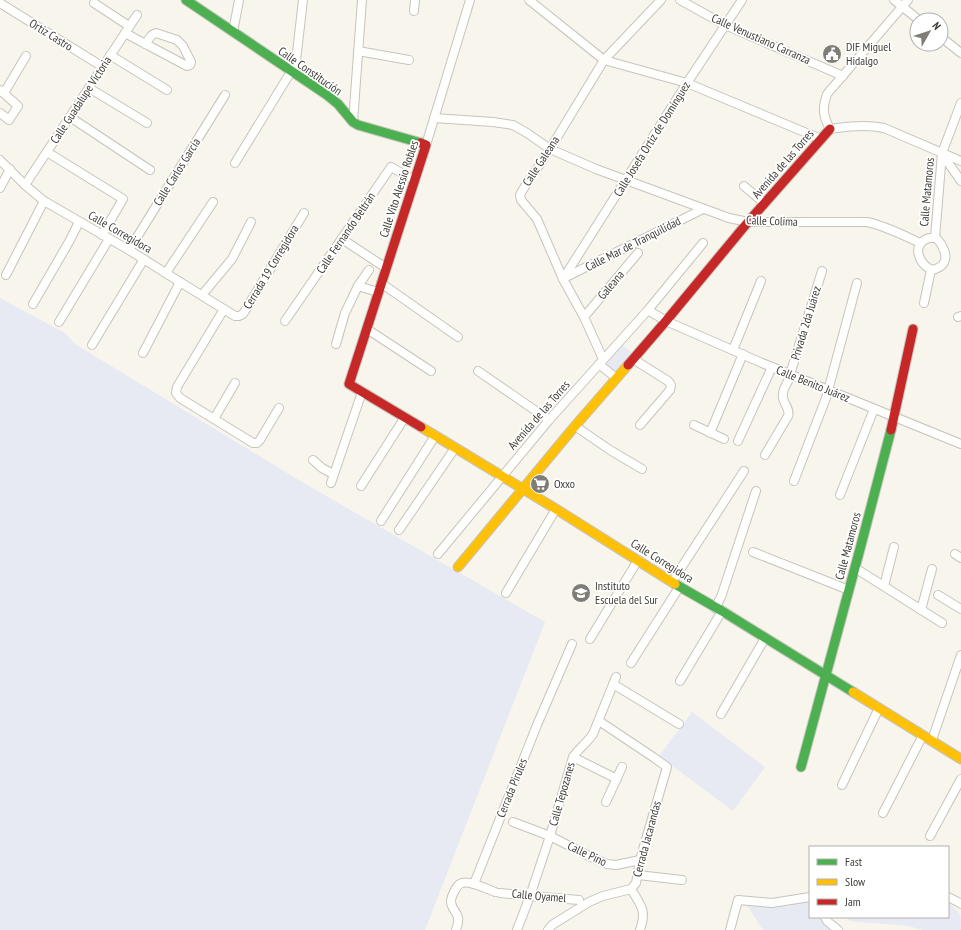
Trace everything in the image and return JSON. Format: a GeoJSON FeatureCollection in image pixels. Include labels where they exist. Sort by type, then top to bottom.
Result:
{"type":"FeatureCollection","features":[{"type":"Feature","properties":{"kind":"street","name":"Calle Constitución"},"geometry":{"type":"LineString","coordinates":[[186,0],[327,95],[338,104],[353,122],[358,125],[426,145]]}},
{"type":"Feature","properties":{"kind":"street"},"geometry":{"type":"LineString","coordinates":[[233,32],[238,0]]}},
{"type":"Feature","properties":{"kind":"street"},"geometry":{"type":"LineString","coordinates":[[235,163],[295,66],[303,0]]}},
{"type":"Feature","properties":{"kind":"street"},"geometry":{"type":"LineString","coordinates":[[353,122],[362,0]]}},
{"type":"Feature","properties":{"kind":"street"},"geometry":{"type":"LineString","coordinates":[[414,11],[415,0]]}},
{"type":"Feature","properties":{"kind":"street","name":"Calle Vito Alessio Robles"},"geometry":{"type":"LineString","coordinates":[[347,388],[426,145],[470,0]]}},
{"type":"Feature","properties":{"kind":"street"},"geometry":{"type":"LineString","coordinates":[[528,0],[604,60],[687,83],[821,139]]}},
{"type":"Feature","properties":{"kind":"street","name":"Calle Galeana"},"geometry":{"type":"LineString","coordinates":[[601,361],[584,317],[563,279],[537,219],[521,200],[520,195],[604,60],[661,0]]}},
{"type":"Feature","properties":{"kind":"street","name":"Calle Venustiano Carranza"},"geometry":{"type":"LineString","coordinates":[[680,0],[725,25],[843,76]]}},
{"type":"Feature","properties":{"kind":"street","name":"Calle Josefa Ortiz de Domínguez"},"geometry":{"type":"LineString","coordinates":[[563,279],[687,83],[742,0]]}},
{"type":"Feature","properties":{"kind":"street"},"geometry":{"type":"LineString","coordinates":[[894,0],[909,12]]}},
{"type":"Feature","properties":{"kind":"street","name":"Avenida de las Torres"},"geometry":{"type":"LineString","coordinates":[[458,567],[764,203],[830,129],[824,112],[824,103],[827,94],[908,0]]}},
{"type":"Feature","properties":{"kind":"street","name":"Ortiz Castro"},"geometry":{"type":"LineString","coordinates":[[0,3],[103,67]]}},
{"type":"Feature","properties":{"kind":"street"},"geometry":{"type":"LineString","coordinates":[[94,3],[146,44],[187,66],[190,65],[191,62],[184,46],[176,40],[156,33],[152,34],[146,44]]}},
{"type":"Feature","properties":{"kind":"street","name":"Calle Guadalupe Victoria"},"geometry":{"type":"LineString","coordinates":[[25,185],[137,15]]}},
{"type":"Feature","properties":{"kind":"street"},"geometry":{"type":"LineString","coordinates":[[949,43],[961,53]]}},
{"type":"Feature","properties":{"kind":"street"},"geometry":{"type":"LineString","coordinates":[[358,51],[409,60]]}},
{"type":"Feature","properties":{"kind":"street"},"geometry":{"type":"LineString","coordinates":[[110,55],[167,90]]}},
{"type":"Feature","properties":{"kind":"street"},"geometry":{"type":"LineString","coordinates":[[0,113],[9,120],[18,106],[2,92],[26,56]]}},
{"type":"Feature","properties":{"kind":"street"},"geometry":{"type":"LineString","coordinates":[[89,88],[147,123]]}},
{"type":"Feature","properties":{"kind":"street","name":"Calle Carlos García"},"geometry":{"type":"LineString","coordinates":[[129,250],[225,95]]}},
{"type":"Feature","properties":{"kind":"street","name":"Calle Matamoros"},"geometry":{"type":"LineString","coordinates":[[935,238],[942,153],[961,103]]}},
{"type":"Feature","properties":{"kind":"street"},"geometry":{"type":"LineString","coordinates":[[70,117],[150,170]]}},
{"type":"Feature","properties":{"kind":"street","name":"Calle Colima"},"geometry":{"type":"LineString","coordinates":[[434,118],[513,125],[550,149],[596,169],[729,218],[748,222],[867,222],[888,228],[920,243]]}},
{"type":"Feature","properties":{"kind":"street"},"geometry":{"type":"LineString","coordinates":[[830,129],[855,126],[884,128],[961,161]]}},
{"type":"Feature","properties":{"kind":"street"},"geometry":{"type":"LineString","coordinates":[[47,152],[123,199],[106,237],[59,322]]}},
{"type":"Feature","properties":{"kind":"street"},"geometry":{"type":"LineString","coordinates":[[942,153],[961,181]]}},
{"type":"Feature","properties":{"kind":"street","name":"Calle Corregidora"},"geometry":{"type":"LineString","coordinates":[[0,160],[25,185],[44,201],[144,259],[235,316]]}},
{"type":"Feature","properties":{"kind":"street","name":"Calle Fernando Beltrán"},"geometry":{"type":"LineString","coordinates":[[285,321],[391,167],[414,180]]}},
{"type":"Feature","properties":{"kind":"street"},"geometry":{"type":"LineString","coordinates":[[0,188],[10,169]]}},
{"type":"Feature","properties":{"kind":"street"},"geometry":{"type":"LineString","coordinates":[[744,186],[764,203]]}},
{"type":"Feature","properties":{"kind":"street"},"geometry":{"type":"LineString","coordinates":[[6,275],[44,201]]}},
{"type":"Feature","properties":{"kind":"street"},"geometry":{"type":"LineString","coordinates":[[166,273],[213,202]]}},
{"type":"Feature","properties":{"kind":"street","name":"Calle Mar de Tranquilidad"},"geometry":{"type":"LineString","coordinates":[[563,279],[703,209]]}},
{"type":"Feature","properties":{"kind":"street","name":"Cerrada 19 Corregidora"},"geometry":{"type":"LineString","coordinates":[[235,316],[243,314],[304,213]]}},
{"type":"Feature","properties":{"kind":"street"},"geometry":{"type":"LineString","coordinates":[[32,304],[79,222]]}},
{"type":"Feature","properties":{"kind":"street"},"geometry":{"type":"LineString","coordinates":[[202,295],[232,259],[251,222]]}},
{"type":"Feature","properties":{"kind":"street"},"geometry":{"type":"LineString","coordinates":[[935,238],[940,242],[944,250],[945,260],[944,264],[940,267],[931,270],[924,264],[919,255],[918,249],[920,243],[925,239],[935,238]]}},
{"type":"Feature","properties":{"kind":"street"},"geometry":{"type":"LineString","coordinates":[[342,239],[386,268]]}},
{"type":"Feature","properties":{"kind":"street","name":"Avenida de las Torres"},"geometry":{"type":"LineString","coordinates":[[438,554],[549,420],[648,310],[703,243]]}},
{"type":"Feature","properties":{"kind":"street","name":"Galeana"},"geometry":{"type":"LineString","coordinates":[[584,317],[638,252]]}},
{"type":"Feature","properties":{"kind":"street"},"geometry":{"type":"LineString","coordinates":[[92,345],[144,259]]}},
{"type":"Feature","properties":{"kind":"street"},"geometry":{"type":"LineString","coordinates":[[336,344],[345,313],[358,286],[368,270]]}},
{"type":"Feature","properties":{"kind":"street"},"geometry":{"type":"LineString","coordinates":[[924,303],[931,270]]}},
{"type":"Feature","properties":{"kind":"street","name":"Privada 2da Juárez"},"geometry":{"type":"LineString","coordinates":[[765,455],[788,416],[789,410],[782,394],[790,374],[822,271]]}},
{"type":"Feature","properties":{"kind":"street"},"geometry":{"type":"LineString","coordinates":[[733,350],[761,281]]}},
{"type":"Feature","properties":{"kind":"street"},"geometry":{"type":"LineString","coordinates":[[143,353],[180,282]]}},
{"type":"Feature","properties":{"kind":"street"},"geometry":{"type":"LineString","coordinates":[[794,482],[829,390],[857,283]]}},
{"type":"Feature","properties":{"kind":"street"},"geometry":{"type":"LineString","coordinates":[[358,286],[380,288],[458,337]]}},
{"type":"Feature","properties":{"kind":"street"},"geometry":{"type":"LineString","coordinates":[[224,309],[177,387],[176,393],[180,398],[253,443],[260,440],[279,408]]}},
{"type":"Feature","properties":{"kind":"street"},"geometry":{"type":"LineString","coordinates":[[648,310],[666,321]]}},
{"type":"Feature","properties":{"kind":"street","name":"Calle Benito Juárez"},"geometry":{"type":"LineString","coordinates":[[666,321],[894,418],[961,444]]}},
{"type":"Feature","properties":{"kind":"street"},"geometry":{"type":"LineString","coordinates":[[367,329],[431,371]]}},
{"type":"Feature","properties":{"kind":"street","name":"Calle Matamoros"},"geometry":{"type":"LineString","coordinates":[[801,767],[894,418],[912,330]]}},
{"type":"Feature","properties":{"kind":"street"},"geometry":{"type":"LineString","coordinates":[[710,433],[743,354]]}},
{"type":"Feature","properties":{"kind":"street"},"geometry":{"type":"LineString","coordinates":[[633,359],[671,384],[670,390],[640,425]]}},
{"type":"Feature","properties":{"kind":"street"},"geometry":{"type":"LineString","coordinates":[[601,361],[616,378]]}},
{"type":"Feature","properties":{"kind":"street"},"geometry":{"type":"LineString","coordinates":[[738,441],[772,367]]}},
{"type":"Feature","properties":{"kind":"street"},"geometry":{"type":"LineString","coordinates":[[478,370],[549,420]]}},
{"type":"Feature","properties":{"kind":"street"},"geometry":{"type":"LineString","coordinates":[[214,419],[235,383]]}},
{"type":"Feature","properties":{"kind":"street","name":"Calle Corregidora"},"geometry":{"type":"LineString","coordinates":[[347,388],[362,392],[556,508],[676,584],[961,759]]}},
{"type":"Feature","properties":{"kind":"street"},"geometry":{"type":"LineString","coordinates":[[313,460],[332,478],[362,392]]}},
{"type":"Feature","properties":{"kind":"street"},"geometry":{"type":"LineString","coordinates":[[840,495],[874,409]]}},
{"type":"Feature","properties":{"kind":"street"},"geometry":{"type":"LineString","coordinates":[[361,486],[405,418]]}},
{"type":"Feature","properties":{"kind":"street"},"geometry":{"type":"LineString","coordinates":[[694,425],[724,439]]}},
{"type":"Feature","properties":{"kind":"street"},"geometry":{"type":"LineString","coordinates":[[575,426],[610,450],[642,468]]}},
{"type":"Feature","properties":{"kind":"street"},"geometry":{"type":"LineString","coordinates":[[381,521],[435,436]]}},
{"type":"Feature","properties":{"kind":"street"},"geometry":{"type":"LineString","coordinates":[[399,530],[455,448]]}},
{"type":"Feature","properties":{"kind":"street"},"geometry":{"type":"LineString","coordinates":[[631,663],[676,584],[744,471]]}},
{"type":"Feature","properties":{"kind":"street"},"geometry":{"type":"LineString","coordinates":[[680,680],[719,609],[721,596],[756,491]]}},
{"type":"Feature","properties":{"kind":"street"},"geometry":{"type":"LineString","coordinates":[[506,593],[556,508]]}},
{"type":"Feature","properties":{"kind":"street"},"geometry":{"type":"LineString","coordinates":[[884,586],[894,547]]}},
{"type":"Feature","properties":{"kind":"street"},"geometry":{"type":"LineString","coordinates":[[753,552],[849,590]]}},
{"type":"Feature","properties":{"kind":"street"},"geometry":{"type":"LineString","coordinates":[[590,639],[638,560]]}},
{"type":"Feature","properties":{"kind":"street"},"geometry":{"type":"LineString","coordinates":[[855,568],[942,623]]}},
{"type":"Feature","properties":{"kind":"street"},"geometry":{"type":"LineString","coordinates":[[921,610],[932,569]]}},
{"type":"Feature","properties":{"kind":"street"},"geometry":{"type":"LineString","coordinates":[[938,595],[961,609]]}},
{"type":"Feature","properties":{"kind":"street"},"geometry":{"type":"LineString","coordinates":[[721,714],[765,638]]}},
{"type":"Feature","properties":{"kind":"street","name":"Cerrada Pirules"},"geometry":{"type":"LineString","coordinates":[[474,884],[537,725],[572,644]]}},
{"type":"Feature","properties":{"kind":"street"},"geometry":{"type":"LineString","coordinates":[[932,740],[961,655]]}},
{"type":"Feature","properties":{"kind":"street","name":"Calle Tepozanes"},"geometry":{"type":"LineString","coordinates":[[517,930],[550,836],[573,757],[594,734],[615,680],[679,724]]}},
{"type":"Feature","properties":{"kind":"street"},"geometry":{"type":"LineString","coordinates":[[842,785],[879,708]]}},
{"type":"Feature","properties":{"kind":"street","name":"Cerrada Jacarandas"},"geometry":{"type":"LineString","coordinates":[[548,930],[552,925],[589,902],[603,896],[631,889],[636,883],[640,860],[667,767],[599,721]]}},
{"type":"Feature","properties":{"kind":"street"},"geometry":{"type":"LineString","coordinates":[[883,813],[923,735]]}},
{"type":"Feature","properties":{"kind":"street"},"geometry":{"type":"LineString","coordinates":[[573,757],[617,779]]}},
{"type":"Feature","properties":{"kind":"street"},"geometry":{"type":"LineString","coordinates":[[606,802],[622,767]]}},
{"type":"Feature","properties":{"kind":"street"},"geometry":{"type":"LineString","coordinates":[[930,836],[961,779]]}},
{"type":"Feature","properties":{"kind":"street","name":"Calle Pino"},"geometry":{"type":"LineString","coordinates":[[513,822],[550,836],[607,864],[616,866],[640,860]]}},
{"type":"Feature","properties":{"kind":"street"},"geometry":{"type":"LineString","coordinates":[[638,875],[682,880]]}},
{"type":"Feature","properties":{"kind":"street"},"geometry":{"type":"LineString","coordinates":[[456,930],[459,917],[451,901],[453,894],[457,887],[462,883],[467,882],[474,884]]}},
{"type":"Feature","properties":{"kind":"street","name":"Calle Oyamel"},"geometry":{"type":"LineString","coordinates":[[474,884],[498,892],[579,900]]}},
{"type":"Feature","properties":{"kind":"street"},"geometry":{"type":"LineString","coordinates":[[631,889],[643,911],[643,922],[640,930]]}},
{"type":"Feature","properties":{"kind":"street"},"geometry":{"type":"LineString","coordinates":[[730,930],[738,900],[772,903],[809,897]]}},
{"type":"Feature","properties":{"kind":"street"},"geometry":{"type":"LineString","coordinates":[[949,898],[961,904]]}},
{"type":"Feature","properties":{"kind":"street"},"geometry":{"type":"LineString","coordinates":[[826,918],[838,930]]}},
{"type":"Feature","properties":{"kind":"shaded area"},"geometry":{"type":"Polygon","coordinates":[[[0,298],[65,333],[75,344],[302,482],[545,622],[425,930],[0,930],[0,298]]]}},
{"type":"Feature","properties":{"kind":"shaded area"},"geometry":{"type":"Polygon","coordinates":[[[621,344],[634,354],[616,375],[604,364],[621,344]]]}},
{"type":"Feature","properties":{"kind":"shaded area"},"geometry":{"type":"Polygon","coordinates":[[[692,712],[765,767],[733,811],[659,756],[692,712]]]}},
{"type":"Feature","properties":{"kind":"shaded area"},"geometry":{"type":"Polygon","coordinates":[[[809,899],[809,918],[820,918],[831,930],[763,930],[746,904],[784,902],[786,907],[809,899]]]}},
{"type":"Feature","properties":{"kind":"shaded area"},"geometry":{"type":"Polygon","coordinates":[[[949,904],[958,911],[961,920],[961,930],[923,930],[908,926],[850,921],[846,918],[949,918],[949,904]]]}},
{"type":"Feature","properties":{"kind":"traffic: fast"},"geometry":{"type":"LineString","coordinates":[[186,0],[327,95],[338,104],[353,122],[358,125],[421,143]]}},
{"type":"Feature","properties":{"kind":"traffic: fast"},"geometry":{"type":"LineString","coordinates":[[801,767],[891,430]]}},
{"type":"Feature","properties":{"kind":"traffic: fast"},"geometry":{"type":"LineString","coordinates":[[675,584],[722,611],[853,692]]}},
{"type":"Feature","properties":{"kind":"traffic: slow"},"geometry":{"type":"LineString","coordinates":[[458,567],[575,426],[628,365]]}},
{"type":"Feature","properties":{"kind":"traffic: slow"},"geometry":{"type":"LineString","coordinates":[[421,427],[556,509],[675,584]]}},
{"type":"Feature","properties":{"kind":"traffic: slow"},"geometry":{"type":"LineString","coordinates":[[853,692],[961,759]]}},
{"type":"Feature","properties":{"kind":"traffic: jam"},"geometry":{"type":"LineString","coordinates":[[628,365],[748,222],[830,129]]}},
{"type":"Feature","properties":{"kind":"traffic: jam"},"geometry":{"type":"LineString","coordinates":[[421,143],[426,145],[349,384],[421,427]]}},
{"type":"Feature","properties":{"kind":"traffic: jam"},"geometry":{"type":"LineString","coordinates":[[891,430],[913,329]]}},
{"type":"Feature","properties":{"kind":"place","name":"DIF Miguel Hidalgo"},"geometry":{"type":"Point","coordinates":[832,54]}},
{"type":"Feature","properties":{"kind":"place","name":"Oxxo"},"geometry":{"type":"Point","coordinates":[540,484]}},
{"type":"Feature","properties":{"kind":"place","name":"Instituto Escuela del Sur"},"geometry":{"type":"Point","coordinates":[581,593]}}]}
